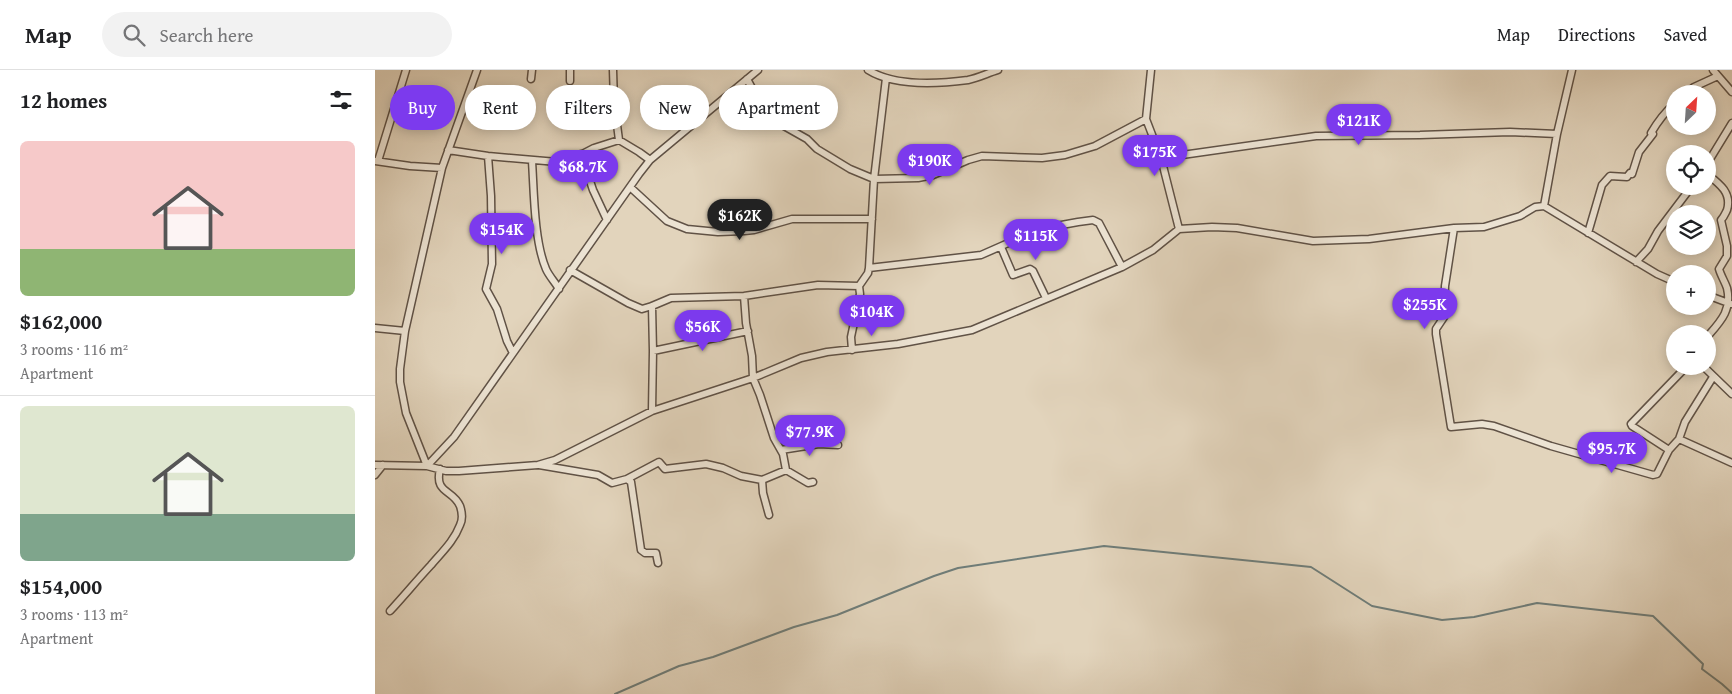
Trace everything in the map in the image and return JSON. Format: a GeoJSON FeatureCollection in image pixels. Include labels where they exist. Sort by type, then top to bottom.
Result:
{"type":"FeatureCollection","features":[{"type":"Feature","properties":{"kind":"street"},"geometry":{"type":"LineString","coordinates":[[406,70],[376,161],[442,168]]}},
{"type":"Feature","properties":{"kind":"street"},"geometry":{"type":"LineString","coordinates":[[427,466],[406,413],[402,396],[400,369],[405,331],[442,168],[477,70]]}},
{"type":"Feature","properties":{"kind":"street"},"geometry":{"type":"LineString","coordinates":[[531,79],[532,70]]}},
{"type":"Feature","properties":{"kind":"street"},"geometry":{"type":"LineString","coordinates":[[569,82],[570,70]]}},
{"type":"Feature","properties":{"kind":"street"},"geometry":{"type":"LineString","coordinates":[[613,70],[614,102],[619,140]]}},
{"type":"Feature","properties":{"kind":"street"},"geometry":{"type":"LineString","coordinates":[[427,466],[454,437],[559,289],[570,270],[650,160],[758,70]]}},
{"type":"Feature","properties":{"kind":"street"},"geometry":{"type":"LineString","coordinates":[[868,70],[886,78],[921,83],[969,80],[998,70]]}},
{"type":"Feature","properties":{"kind":"street"},"geometry":{"type":"LineString","coordinates":[[1151,70],[1146,119],[1161,158],[1179,229]]}},
{"type":"Feature","properties":{"kind":"street"},"geometry":{"type":"LineString","coordinates":[[1544,206],[1557,134],[1572,70]]}},
{"type":"Feature","properties":{"kind":"street"},"geometry":{"type":"LineString","coordinates":[[1713,70],[1732,92]]}},
{"type":"Feature","properties":{"kind":"street"},"geometry":{"type":"LineString","coordinates":[[1698,85],[1718,76]]}},
{"type":"Feature","properties":{"kind":"street"},"geometry":{"type":"LineString","coordinates":[[852,350],[851,337],[860,294],[859,286],[868,273],[869,268],[874,179],[886,78]]}},
{"type":"Feature","properties":{"kind":"street"},"geometry":{"type":"LineString","coordinates":[[747,79],[761,105],[784,126],[807,139],[817,149],[850,169],[874,179],[918,178],[933,175],[982,156],[1041,158],[1065,155],[1095,146],[1146,119]]}},
{"type":"Feature","properties":{"kind":"street"},"geometry":{"type":"LineString","coordinates":[[1588,232],[1602,185],[1606,178],[1609,176],[1623,178],[1627,177],[1630,173],[1632,174],[1639,152],[1653,134],[1651,133],[1657,121],[1666,112]]}},
{"type":"Feature","properties":{"kind":"street"},"geometry":{"type":"LineString","coordinates":[[1716,149],[1732,123]]}},
{"type":"Feature","properties":{"kind":"street"},"geometry":{"type":"LineString","coordinates":[[1161,158],[1316,136],[1484,132],[1557,134]]}},
{"type":"Feature","properties":{"kind":"street"},"geometry":{"type":"LineString","coordinates":[[448,150],[488,156],[565,162],[594,148],[619,140],[650,160]]}},
{"type":"Feature","properties":{"kind":"street"},"geometry":{"type":"LineString","coordinates":[[581,154],[593,190],[607,220]]}},
{"type":"Feature","properties":{"kind":"street"},"geometry":{"type":"LineString","coordinates":[[488,156],[491,196],[492,264],[486,289],[497,309],[507,341],[513,353]]}},
{"type":"Feature","properties":{"kind":"street"},"geometry":{"type":"LineString","coordinates":[[532,160],[541,252],[547,270],[559,289]]}},
{"type":"Feature","properties":{"kind":"street"},"geometry":{"type":"LineString","coordinates":[[1716,181],[1728,195],[1730,203],[1725,217],[1721,220],[1727,246],[1727,256],[1719,269],[1727,287],[1731,304],[1716,326]]}},
{"type":"Feature","properties":{"kind":"street"},"geometry":{"type":"LineString","coordinates":[[630,187],[667,221],[687,229],[718,232],[749,231],[792,220],[872,218]]}},
{"type":"Feature","properties":{"kind":"street"},"geometry":{"type":"LineString","coordinates":[[1636,262],[1648,249],[1658,231],[1685,195]]}},
{"type":"Feature","properties":{"kind":"street"},"geometry":{"type":"LineString","coordinates":[[375,464],[427,466],[459,471],[538,465],[555,460],[652,411],[753,378],[801,358],[827,352],[898,344],[972,330],[1122,267],[1153,250],[1179,229],[1237,228],[1313,241],[1369,239],[1454,228],[1484,227],[1520,216],[1535,207],[1544,206],[1666,278]]}},
{"type":"Feature","properties":{"kind":"street"},"geometry":{"type":"LineString","coordinates":[[869,268],[981,255],[1015,240],[1056,226],[1093,220],[1099,223],[1122,267]]}},
{"type":"Feature","properties":{"kind":"street"},"geometry":{"type":"LineString","coordinates":[[1454,228],[1445,286],[1444,317],[1436,329],[1451,427],[1481,424],[1494,426],[1551,446],[1653,475],[1657,474],[1660,470],[1669,450],[1679,438],[1685,422],[1713,377],[1732,394]]}},
{"type":"Feature","properties":{"kind":"street"},"geometry":{"type":"LineString","coordinates":[[1001,247],[1013,275],[1030,269],[1033,271],[1045,298]]}},
{"type":"Feature","properties":{"kind":"street"},"geometry":{"type":"LineString","coordinates":[[570,270],[627,303],[642,309],[671,298],[744,296],[818,285],[859,286]]}},
{"type":"Feature","properties":{"kind":"street"},"geometry":{"type":"LineString","coordinates":[[744,296],[753,378],[774,438],[781,450],[786,470],[808,483],[813,482]]}},
{"type":"Feature","properties":{"kind":"street"},"geometry":{"type":"LineString","coordinates":[[1716,298],[1731,304]]}},
{"type":"Feature","properties":{"kind":"street"},"geometry":{"type":"LineString","coordinates":[[652,306],[652,411]]}},
{"type":"Feature","properties":{"kind":"street"},"geometry":{"type":"LineString","coordinates":[[375,328],[405,331]]}},
{"type":"Feature","properties":{"kind":"street"},"geometry":{"type":"LineString","coordinates":[[653,351],[748,331]]}},
{"type":"Feature","properties":{"kind":"street"},"geometry":{"type":"LineString","coordinates":[[1669,450],[1631,424],[1678,375]]}},
{"type":"Feature","properties":{"kind":"street"},"geometry":{"type":"LineString","coordinates":[[1679,438],[1732,463]]}},
{"type":"Feature","properties":{"kind":"street"},"geometry":{"type":"LineString","coordinates":[[781,450],[812,445],[838,445]]}},
{"type":"Feature","properties":{"kind":"street"},"geometry":{"type":"LineString","coordinates":[[538,465],[598,475],[612,484],[627,479],[659,462],[665,469],[706,464],[762,480],[786,470]]}},
{"type":"Feature","properties":{"kind":"street"},"geometry":{"type":"LineString","coordinates":[[375,475],[383,465]]}},
{"type":"Feature","properties":{"kind":"street"},"geometry":{"type":"LineString","coordinates":[[390,611],[446,548],[461,524],[462,512],[460,505],[439,484],[439,469]]}},
{"type":"Feature","properties":{"kind":"street"},"geometry":{"type":"LineString","coordinates":[[627,479],[631,482],[641,550],[645,554],[656,553],[659,563]]}},
{"type":"Feature","properties":{"kind":"street"},"geometry":{"type":"LineString","coordinates":[[762,480],[763,493],[769,515]]}},
{"type":"Feature","properties":{"kind":"waterway"},"geometry":{"type":"LineString","coordinates":[[615,694],[679,666],[713,657],[794,627],[837,615],[958,568],[1104,546],[1311,567],[1372,606],[1442,620],[1474,617],[1537,603],[1653,616],[1703,664],[1702,669],[1732,693]]}}]}
